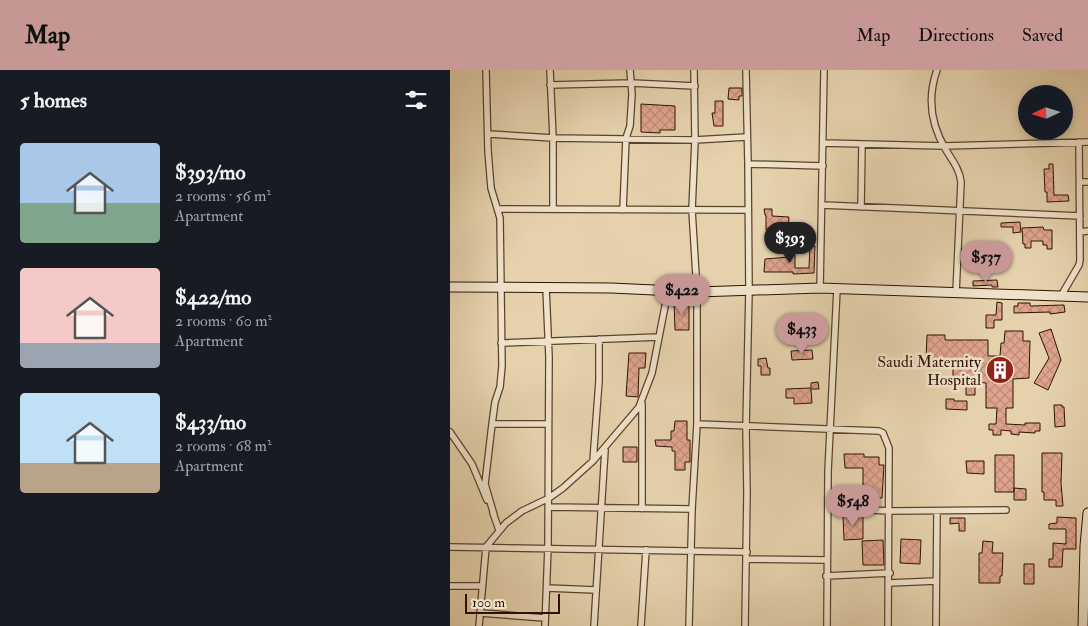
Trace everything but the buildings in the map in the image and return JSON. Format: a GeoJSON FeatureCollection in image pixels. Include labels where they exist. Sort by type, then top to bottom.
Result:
{"type":"FeatureCollection","features":[{"type":"Feature","properties":{"kind":"street"},"geometry":{"type":"LineString","coordinates":[[486,70],[488,151],[492,188],[500,218],[502,343],[500,387],[495,402],[485,484],[499,530]]}},
{"type":"Feature","properties":{"kind":"street"},"geometry":{"type":"LineString","coordinates":[[550,70],[553,138],[553,209]]}},
{"type":"Feature","properties":{"kind":"street"},"geometry":{"type":"LineString","coordinates":[[623,210],[626,138],[630,126],[630,70]]}},
{"type":"Feature","properties":{"kind":"street"},"geometry":{"type":"LineString","coordinates":[[688,626],[697,424],[697,292],[692,210],[695,140],[694,70]]}},
{"type":"Feature","properties":{"kind":"street"},"geometry":{"type":"LineString","coordinates":[[745,626],[749,291],[746,70]]}},
{"type":"Feature","properties":{"kind":"street"},"geometry":{"type":"LineString","coordinates":[[820,288],[824,70]]}},
{"type":"Feature","properties":{"kind":"street"},"geometry":{"type":"LineString","coordinates":[[936,71],[931,98],[932,115],[936,131],[960,176],[956,293]]}},
{"type":"Feature","properties":{"kind":"street"},"geometry":{"type":"LineString","coordinates":[[550,84],[631,83],[694,86]]}},
{"type":"Feature","properties":{"kind":"street"},"geometry":{"type":"LineString","coordinates":[[489,134],[553,138],[695,140],[746,137]]}},
{"type":"Feature","properties":{"kind":"street"},"geometry":{"type":"LineString","coordinates":[[1061,296],[1079,265],[1079,142]]}},
{"type":"Feature","properties":{"kind":"street"},"geometry":{"type":"LineString","coordinates":[[823,143],[944,146],[1088,142]]}},
{"type":"Feature","properties":{"kind":"street"},"geometry":{"type":"LineString","coordinates":[[861,207],[862,144]]}},
{"type":"Feature","properties":{"kind":"street"},"geometry":{"type":"LineString","coordinates":[[748,164],[822,166]]}},
{"type":"Feature","properties":{"kind":"street"},"geometry":{"type":"LineString","coordinates":[[1080,182],[1088,182]]}},
{"type":"Feature","properties":{"kind":"street"},"geometry":{"type":"LineString","coordinates":[[822,205],[1080,216]]}},
{"type":"Feature","properties":{"kind":"street"},"geometry":{"type":"LineString","coordinates":[[499,209],[747,210]]}},
{"type":"Feature","properties":{"kind":"street"},"geometry":{"type":"LineString","coordinates":[[1080,232],[1088,231]]}},
{"type":"Feature","properties":{"kind":"street"},"geometry":{"type":"LineString","coordinates":[[450,287],[611,288],[697,292],[820,288],[1088,297]]}},
{"type":"Feature","properties":{"kind":"street"},"geometry":{"type":"LineString","coordinates":[[545,626],[549,507],[546,288]]}},
{"type":"Feature","properties":{"kind":"street"},"geometry":{"type":"LineString","coordinates":[[827,626],[826,560],[837,289]]}},
{"type":"Feature","properties":{"kind":"street"},"geometry":{"type":"LineString","coordinates":[[478,626],[486,547],[499,530],[522,511],[549,498],[593,462],[605,450],[642,402],[652,373],[668,291]]}},
{"type":"Feature","properties":{"kind":"street"},"geometry":{"type":"LineString","coordinates":[[502,343],[659,337]]}},
{"type":"Feature","properties":{"kind":"street"},"geometry":{"type":"LineString","coordinates":[[593,462],[599,381],[599,339]]}},
{"type":"Feature","properties":{"kind":"street"},"geometry":{"type":"LineString","coordinates":[[642,402],[642,509]]}},
{"type":"Feature","properties":{"kind":"street"},"geometry":{"type":"LineString","coordinates":[[492,424],[548,424]]}},
{"type":"Feature","properties":{"kind":"street"},"geometry":{"type":"LineString","coordinates":[[697,424],[879,431],[883,433],[889,448],[890,573],[888,626]]}},
{"type":"Feature","properties":{"kind":"street"},"geometry":{"type":"LineString","coordinates":[[450,432],[472,464],[494,515]]}},
{"type":"Feature","properties":{"kind":"street"},"geometry":{"type":"LineString","coordinates":[[594,626],[605,450]]}},
{"type":"Feature","properties":{"kind":"street"},"geometry":{"type":"LineString","coordinates":[[549,507],[692,509]]}},
{"type":"Feature","properties":{"kind":"street"},"geometry":{"type":"LineString","coordinates":[[828,508],[890,512],[1006,510]]}},
{"type":"Feature","properties":{"kind":"street"},"geometry":{"type":"LineString","coordinates":[[936,626],[937,512]]}},
{"type":"Feature","properties":{"kind":"street"},"geometry":{"type":"LineString","coordinates":[[1083,626],[1085,546],[1088,513]]}},
{"type":"Feature","properties":{"kind":"street"},"geometry":{"type":"LineString","coordinates":[[450,547],[548,547],[747,552]]}},
{"type":"Feature","properties":{"kind":"street"},"geometry":{"type":"LineString","coordinates":[[641,626],[646,550]]}},
{"type":"Feature","properties":{"kind":"street"},"geometry":{"type":"LineString","coordinates":[[746,559],[826,560]]}},
{"type":"Feature","properties":{"kind":"street"},"geometry":{"type":"LineString","coordinates":[[826,576],[890,573]]}},
{"type":"Feature","properties":{"kind":"street"},"geometry":{"type":"LineString","coordinates":[[889,582],[936,581]]}},
{"type":"Feature","properties":{"kind":"street"},"geometry":{"type":"LineString","coordinates":[[450,586],[481,586]]}},
{"type":"Feature","properties":{"kind":"street"},"geometry":{"type":"LineString","coordinates":[[547,588],[596,590]]}},
{"type":"Feature","properties":{"kind":"street"},"geometry":{"type":"LineString","coordinates":[[480,613],[545,618]]}},
{"type":"Feature","properties":{"kind":"place","name":"Saudi Maternity Hospital"},"geometry":{"type":"Point","coordinates":[1000,370]}}]}
